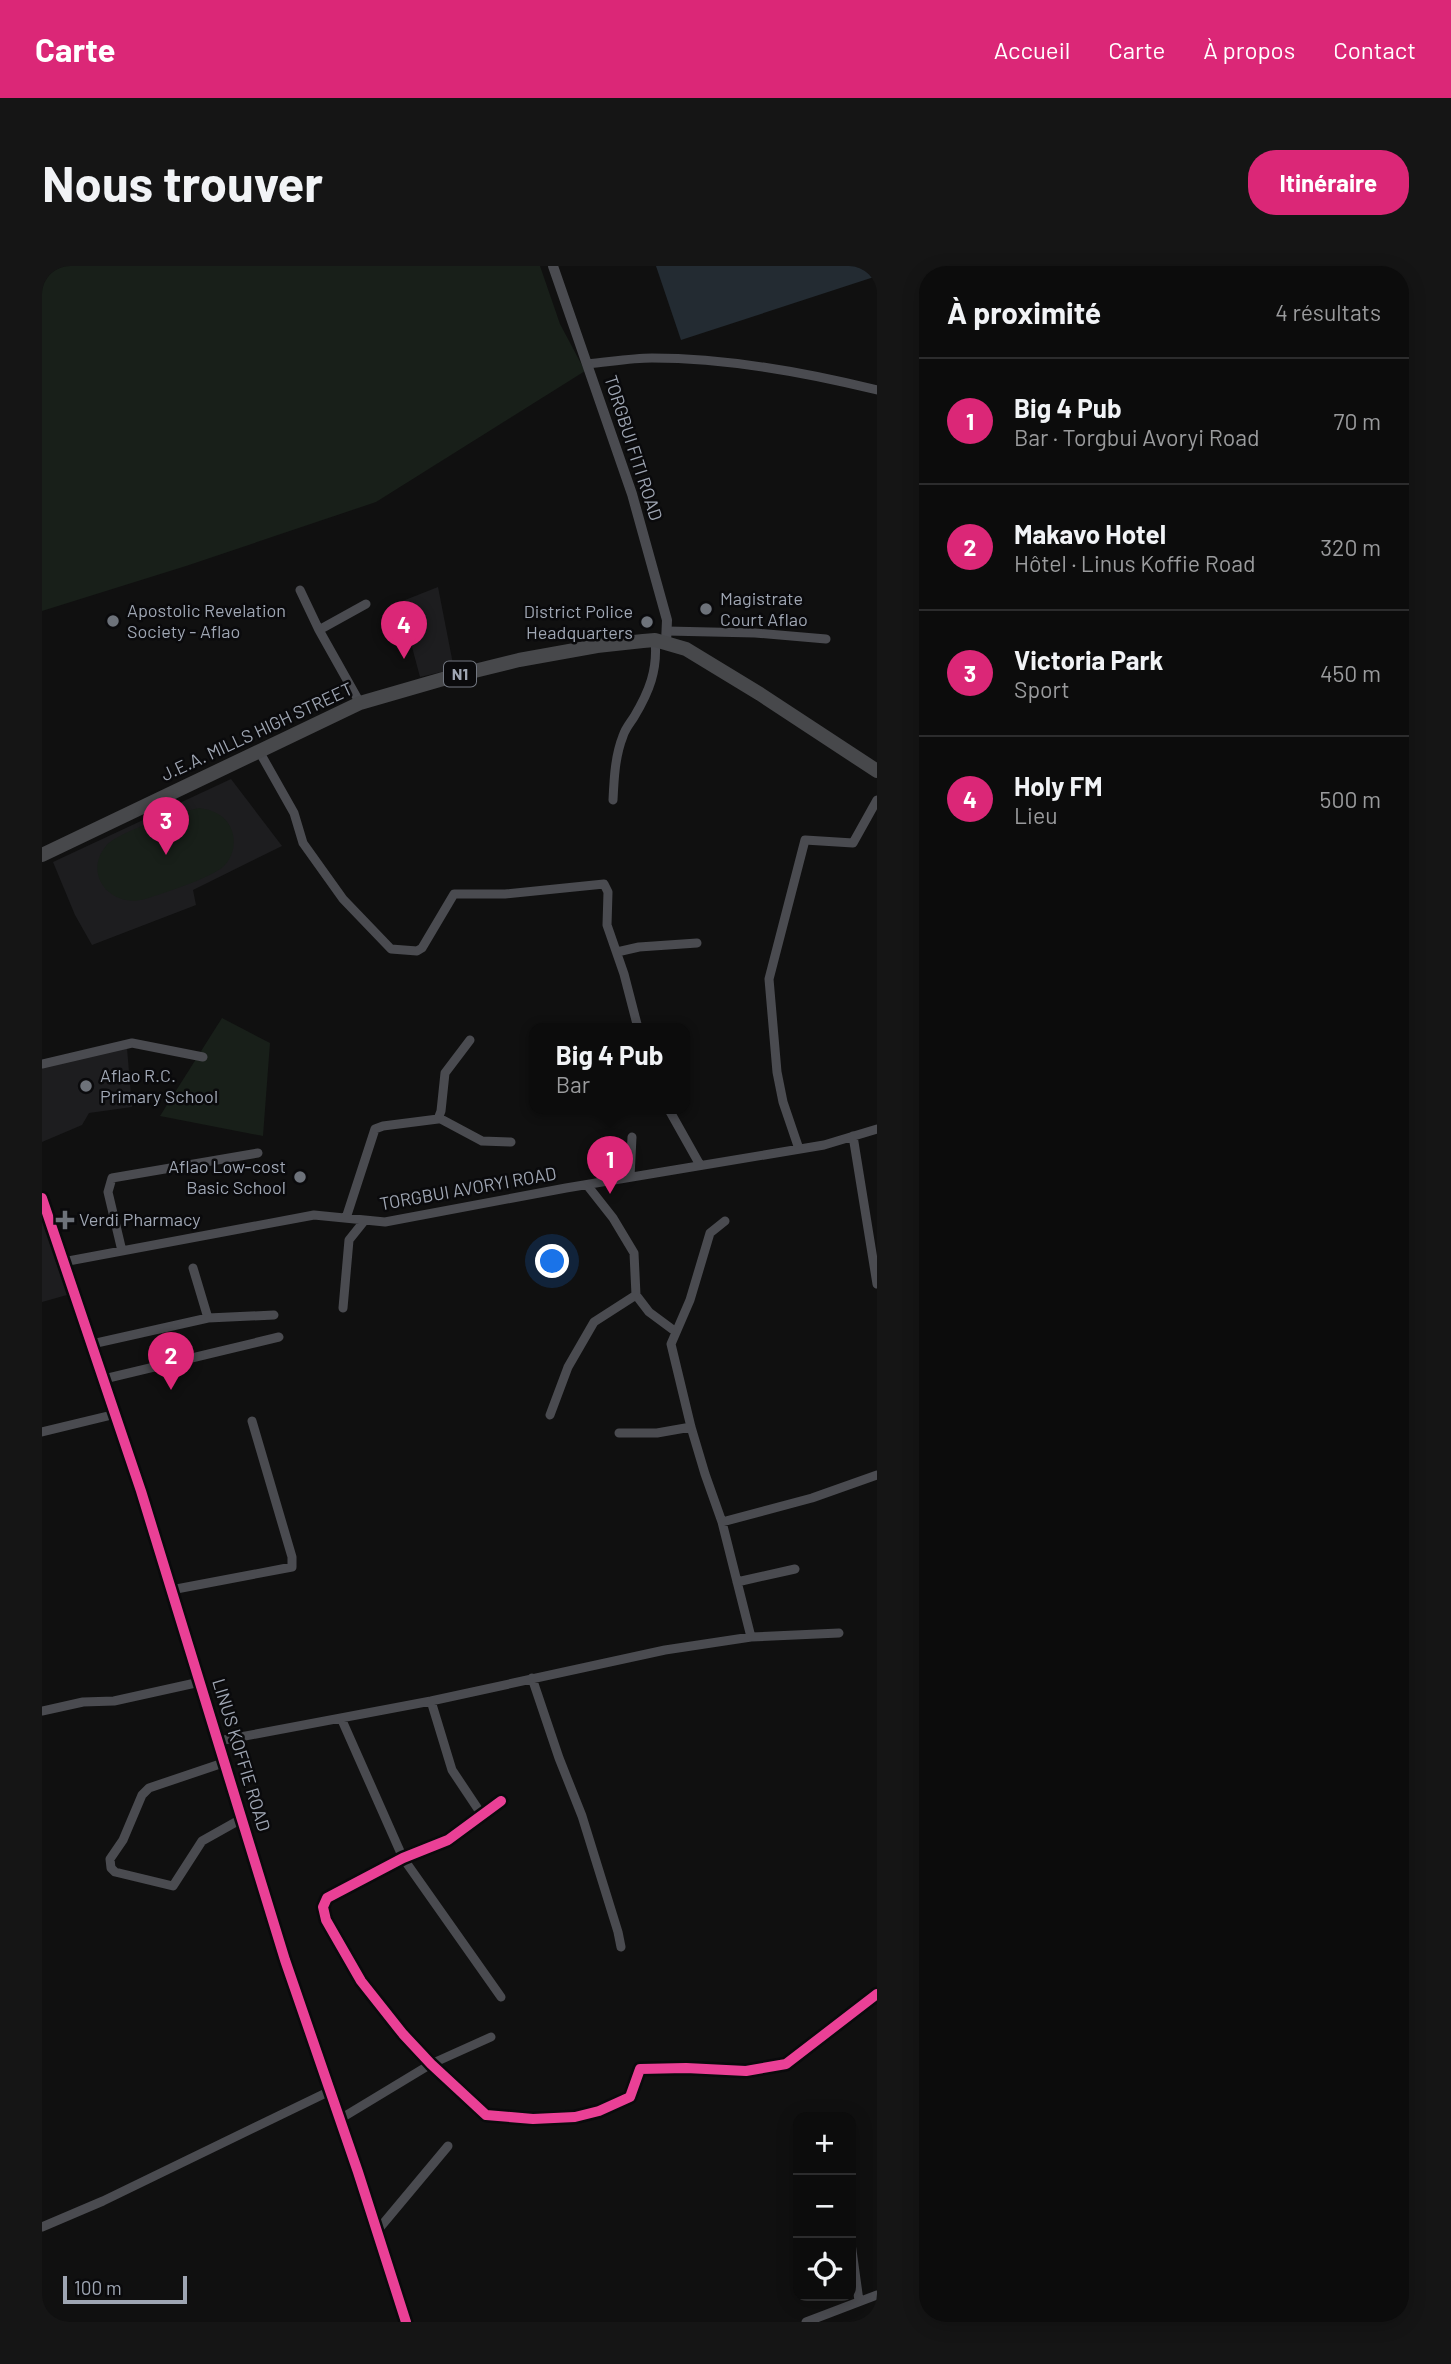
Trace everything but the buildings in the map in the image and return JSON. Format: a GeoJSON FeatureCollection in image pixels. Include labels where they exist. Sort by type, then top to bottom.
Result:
{"type":"FeatureCollection","features":[{"type":"Feature","properties":{"kind":"highway","name":"J.E.A. MILLS HIGH STREET"},"geometry":{"type":"LineString","coordinates":[[42,855],[360,703],[519,660],[662,638],[686,649],[760,694],[877,771]]}},
{"type":"Feature","properties":{"kind":"street","name":"TORGBUI FITI ROAD"},"geometry":{"type":"LineString","coordinates":[[553,266],[632,494],[667,620],[662,638]]}},
{"type":"Feature","properties":{"kind":"street"},"geometry":{"type":"LineString","coordinates":[[587,364],[649,358],[684,359],[746,365],[877,390]]}},
{"type":"Feature","properties":{"kind":"street"},"geometry":{"type":"LineString","coordinates":[[300,590],[360,703]]}},
{"type":"Feature","properties":{"kind":"street"},"geometry":{"type":"LineString","coordinates":[[319,630],[366,604]]}},
{"type":"Feature","properties":{"kind":"street"},"geometry":{"type":"LineString","coordinates":[[613,800],[614,774],[623,735],[644,700],[654,675],[662,638],[755,633],[826,639]]}},
{"type":"Feature","properties":{"kind":"street"},"geometry":{"type":"LineString","coordinates":[[259,751],[294,813],[303,844],[343,899],[391,949],[417,951],[422,948],[454,894],[505,894],[604,884],[608,892],[607,926],[637,1023]]}},
{"type":"Feature","properties":{"kind":"street"},"geometry":{"type":"LineString","coordinates":[[799,1149],[783,1102],[778,1072],[769,979],[772,959],[785,920],[804,839],[853,843],[877,800]]}},
{"type":"Feature","properties":{"kind":"street"},"geometry":{"type":"LineString","coordinates":[[617,952],[639,947],[697,943]]}},
{"type":"Feature","properties":{"kind":"street"},"geometry":{"type":"LineString","coordinates":[[439,1118],[445,1073],[470,1040]]}},
{"type":"Feature","properties":{"kind":"street"},"geometry":{"type":"LineString","coordinates":[[42,1064],[132,1043],[203,1057]]}},
{"type":"Feature","properties":{"kind":"street"},"geometry":{"type":"LineString","coordinates":[[671,1114],[701,1166]]}},
{"type":"Feature","properties":{"kind":"street"},"geometry":{"type":"LineString","coordinates":[[439,1118],[482,1141],[511,1142]]}},
{"type":"Feature","properties":{"kind":"street"},"geometry":{"type":"LineString","coordinates":[[346,1218],[376,1129],[439,1118]]}},
{"type":"Feature","properties":{"kind":"street","name":"TORGBUI AVORYI ROAD"},"geometry":{"type":"LineString","coordinates":[[63,1262],[314,1215],[385,1222],[824,1145],[877,1129]]}},
{"type":"Feature","properties":{"kind":"street"},"geometry":{"type":"LineString","coordinates":[[853,1136],[877,1284]]}},
{"type":"Feature","properties":{"kind":"street"},"geometry":{"type":"LineString","coordinates":[[631,1177],[632,1137]]}},
{"type":"Feature","properties":{"kind":"street"},"geometry":{"type":"LineString","coordinates":[[122,1251],[108,1192],[112,1178],[258,1153]]}},
{"type":"Feature","properties":{"kind":"street"},"geometry":{"type":"LineString","coordinates":[[587,1185],[613,1218],[634,1252],[636,1295],[649,1312],[676,1332]]}},
{"type":"Feature","properties":{"kind":"street","name":"LINUS KOFFIE ROAD"},"geometry":{"type":"LineString","coordinates":[[42,1198],[116,1414],[226,1762],[285,1960],[340,2119],[405,2322]]}},
{"type":"Feature","properties":{"kind":"street"},"geometry":{"type":"LineString","coordinates":[[344,1308],[349,1240],[365,1220]]}},
{"type":"Feature","properties":{"kind":"street"},"geometry":{"type":"LineString","coordinates":[[725,1221],[710,1233],[690,1300],[671,1344],[691,1427],[722,1522],[751,1637]]}},
{"type":"Feature","properties":{"kind":"street"},"geometry":{"type":"LineString","coordinates":[[194,1268],[208,1318]]}},
{"type":"Feature","properties":{"kind":"street"},"geometry":{"type":"LineString","coordinates":[[550,1415],[568,1367],[594,1322],[636,1295]]}},
{"type":"Feature","properties":{"kind":"street"},"geometry":{"type":"LineString","coordinates":[[92,1344],[208,1318],[274,1315]]}},
{"type":"Feature","properties":{"kind":"street"},"geometry":{"type":"LineString","coordinates":[[104,1379],[279,1337]]}},
{"type":"Feature","properties":{"kind":"street"},"geometry":{"type":"LineString","coordinates":[[42,1432],[116,1414]]}},
{"type":"Feature","properties":{"kind":"street"},"geometry":{"type":"LineString","coordinates":[[171,1590],[292,1567],[292,1557],[252,1421]]}},
{"type":"Feature","properties":{"kind":"street"},"geometry":{"type":"LineString","coordinates":[[619,1433],[657,1433],[691,1427]]}},
{"type":"Feature","properties":{"kind":"street"},"geometry":{"type":"LineString","coordinates":[[722,1522],[812,1498],[877,1475]]}},
{"type":"Feature","properties":{"kind":"street"},"geometry":{"type":"LineString","coordinates":[[737,1582],[795,1569]]}},
{"type":"Feature","properties":{"kind":"street"},"geometry":{"type":"LineString","coordinates":[[219,1741],[431,1701],[665,1650],[751,1637],[839,1633]]}},
{"type":"Feature","properties":{"kind":"street"},"geometry":{"type":"LineString","coordinates":[[532,1678],[582,1816],[621,1947]]}},
{"type":"Feature","properties":{"kind":"street"},"geometry":{"type":"LineString","coordinates":[[42,1711],[83,1702],[114,1702],[200,1682]]}},
{"type":"Feature","properties":{"kind":"street"},"geometry":{"type":"LineString","coordinates":[[431,1701],[452,1770],[482,1815]]}},
{"type":"Feature","properties":{"kind":"street"},"geometry":{"type":"LineString","coordinates":[[341,1718],[403,1858],[501,1997]]}},
{"type":"Feature","properties":{"kind":"street"},"geometry":{"type":"LineString","coordinates":[[226,1762],[149,1788],[142,1795],[123,1840],[110,1859],[111,1868],[115,1872],[173,1886],[202,1841],[243,1818]]}},
{"type":"Feature","properties":{"kind":"street"},"geometry":{"type":"LineString","coordinates":[[501,1801],[448,1840],[403,1858],[327,1898],[323,1906],[326,1920],[361,1981],[403,2034],[486,2115],[533,2119],[575,2117],[599,2110],[631,2097],[640,2069],[746,2071],[786,2064],[877,1994]]}},
{"type":"Feature","properties":{"kind":"street"},"geometry":{"type":"LineString","coordinates":[[340,2119],[431,2064],[491,2037]]}},
{"type":"Feature","properties":{"kind":"street"},"geometry":{"type":"LineString","coordinates":[[42,2227],[103,2201],[330,2091]]}},
{"type":"Feature","properties":{"kind":"street"},"geometry":{"type":"LineString","coordinates":[[377,2231],[448,2146]]}},
{"type":"Feature","properties":{"kind":"street"},"geometry":{"type":"LineString","coordinates":[[856,2279],[859,2301]]}},
{"type":"Feature","properties":{"kind":"street"},"geometry":{"type":"LineString","coordinates":[[806,2322],[877,2295]]}},
{"type":"Feature","properties":{"kind":"shaded area"},"geometry":{"type":"Polygon","coordinates":[[[42,266],[540,266],[560,324],[585,371],[376,502],[42,611],[42,266]]]}},
{"type":"Feature","properties":{"kind":"shaded area"},"geometry":{"type":"Polygon","coordinates":[[[656,266],[877,266],[877,276],[681,340],[656,266]]]}},
{"type":"Feature","properties":{"kind":"shaded area"},"geometry":{"type":"Polygon","coordinates":[[[438,587],[454,669],[420,677],[400,602],[438,587]]]}},
{"type":"Feature","properties":{"kind":"shaded area"},"geometry":{"type":"Polygon","coordinates":[[[231,779],[282,846],[193,890],[196,905],[92,945],[75,915],[53,862],[231,779]]]}},
{"type":"Feature","properties":{"kind":"shaded area"},"geometry":{"type":"Polygon","coordinates":[[[199,808],[219,815],[230,826],[234,845],[224,866],[199,880],[145,899],[122,899],[104,887],[97,868],[99,857],[112,841],[149,823],[199,808]]]}},
{"type":"Feature","properties":{"kind":"shaded area"},"geometry":{"type":"Polygon","coordinates":[[[222,1018],[270,1043],[263,1136],[160,1116],[222,1018]]]}},
{"type":"Feature","properties":{"kind":"shaded area","name":"Aflao R.C. Primary School"},"geometry":{"type":"Polygon","coordinates":[[[127,1048],[132,1107],[89,1113],[82,1125],[42,1142],[42,1066],[127,1048]]]}},
{"type":"Feature","properties":{"kind":"shaded area"},"geometry":{"type":"Polygon","coordinates":[[[42,1220],[67,1295],[42,1302],[42,1220]]]}},
{"type":"Feature","properties":{"kind":"cycle path"},"geometry":{"type":"LineString","coordinates":[[42,1198],[141,1491],[285,1960],[406,2322]]}},
{"type":"Feature","properties":{"kind":"cycle path"},"geometry":{"type":"LineString","coordinates":[[501,1801],[448,1840],[403,1858],[327,1898],[323,1907],[326,1920],[361,1981],[403,2034],[486,2115],[533,2119],[575,2117],[599,2111],[630,2097],[640,2069],[746,2071],[786,2064],[877,1994]]}},
{"type":"Feature","properties":{"kind":"place","name":"Magistrate Court Aflao"},"geometry":{"type":"Point","coordinates":[706,609]}},
{"type":"Feature","properties":{"kind":"place","name":"Apostolic Revelation Society - Aflao"},"geometry":{"type":"Point","coordinates":[113,621]}},
{"type":"Feature","properties":{"kind":"place","name":"District Police Headquarters"},"geometry":{"type":"Point","coordinates":[647,622]}},
{"type":"Feature","properties":{"kind":"place","name":"Holy FM"},"geometry":{"type":"Point","coordinates":[404,659]}},
{"type":"Feature","properties":{"kind":"place","name":"Victoria Park"},"geometry":{"type":"Point","coordinates":[166,855]}},
{"type":"Feature","properties":{"kind":"place","name":"Aflao R.C. Primary School"},"geometry":{"type":"Point","coordinates":[86,1086]}},
{"type":"Feature","properties":{"kind":"place","name":"Aflao Low-cost Basic School"},"geometry":{"type":"Point","coordinates":[300,1177]}},
{"type":"Feature","properties":{"kind":"place","name":"Big 4 Pub"},"geometry":{"type":"Point","coordinates":[610,1194]}},
{"type":"Feature","properties":{"kind":"place","name":"Verdi Pharmacy"},"geometry":{"type":"Point","coordinates":[65,1220]}},
{"type":"Feature","properties":{"kind":"place","name":"Makavo Hotel"},"geometry":{"type":"Point","coordinates":[171,1390]}}]}
